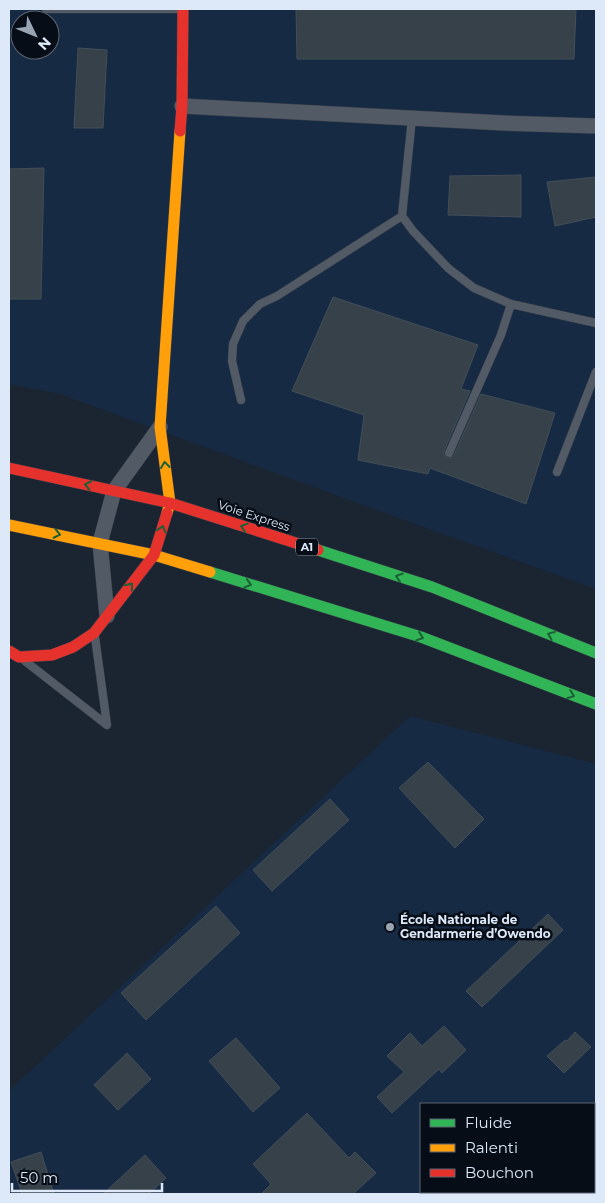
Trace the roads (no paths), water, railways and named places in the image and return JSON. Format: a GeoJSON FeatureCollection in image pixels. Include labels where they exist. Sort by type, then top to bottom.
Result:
{"type":"FeatureCollection","features":[{"type":"Feature","properties":{"kind":"main road"},"geometry":{"type":"LineString","coordinates":[[14,654],[52,655],[73,647],[94,633],[154,555],[170,503],[160,427],[182,106],[183,9]]}},
{"type":"Feature","properties":{"kind":"main road","name":"Voie Express"},"geometry":{"type":"LineString","coordinates":[[9,468],[170,503],[432,587],[596,653]]}},
{"type":"Feature","properties":{"kind":"main road"},"geometry":{"type":"LineString","coordinates":[[9,525],[154,555],[421,637],[596,704]]}},
{"type":"Feature","properties":{"kind":"street"},"geometry":{"type":"LineString","coordinates":[[182,106],[596,126]]}},
{"type":"Feature","properties":{"kind":"street"},"geometry":{"type":"LineString","coordinates":[[106,616],[100,543],[114,491],[160,427]]}},
{"type":"Feature","properties":{"kind":"lane"},"geometry":{"type":"LineString","coordinates":[[46,9],[183,9]]}},
{"type":"Feature","properties":{"kind":"lane"},"geometry":{"type":"LineString","coordinates":[[412,118],[402,216],[413,231],[448,268],[474,288],[511,304],[596,323]]}},
{"type":"Feature","properties":{"kind":"lane"},"geometry":{"type":"LineString","coordinates":[[241,400],[232,361],[233,344],[243,321],[260,304],[277,296],[402,216]]}},
{"type":"Feature","properties":{"kind":"lane"},"geometry":{"type":"LineString","coordinates":[[449,452],[501,335],[511,304]]}},
{"type":"Feature","properties":{"kind":"lane"},"geometry":{"type":"LineString","coordinates":[[557,472],[596,372]]}},
{"type":"Feature","properties":{"kind":"lane"},"geometry":{"type":"LineString","coordinates":[[14,654],[107,725],[94,633]]}},
{"type":"Feature","properties":{"kind":"place","name":"École Nationale de Gendarmerie d’Owendo"},"geometry":{"type":"Point","coordinates":[390,927]}}]}
